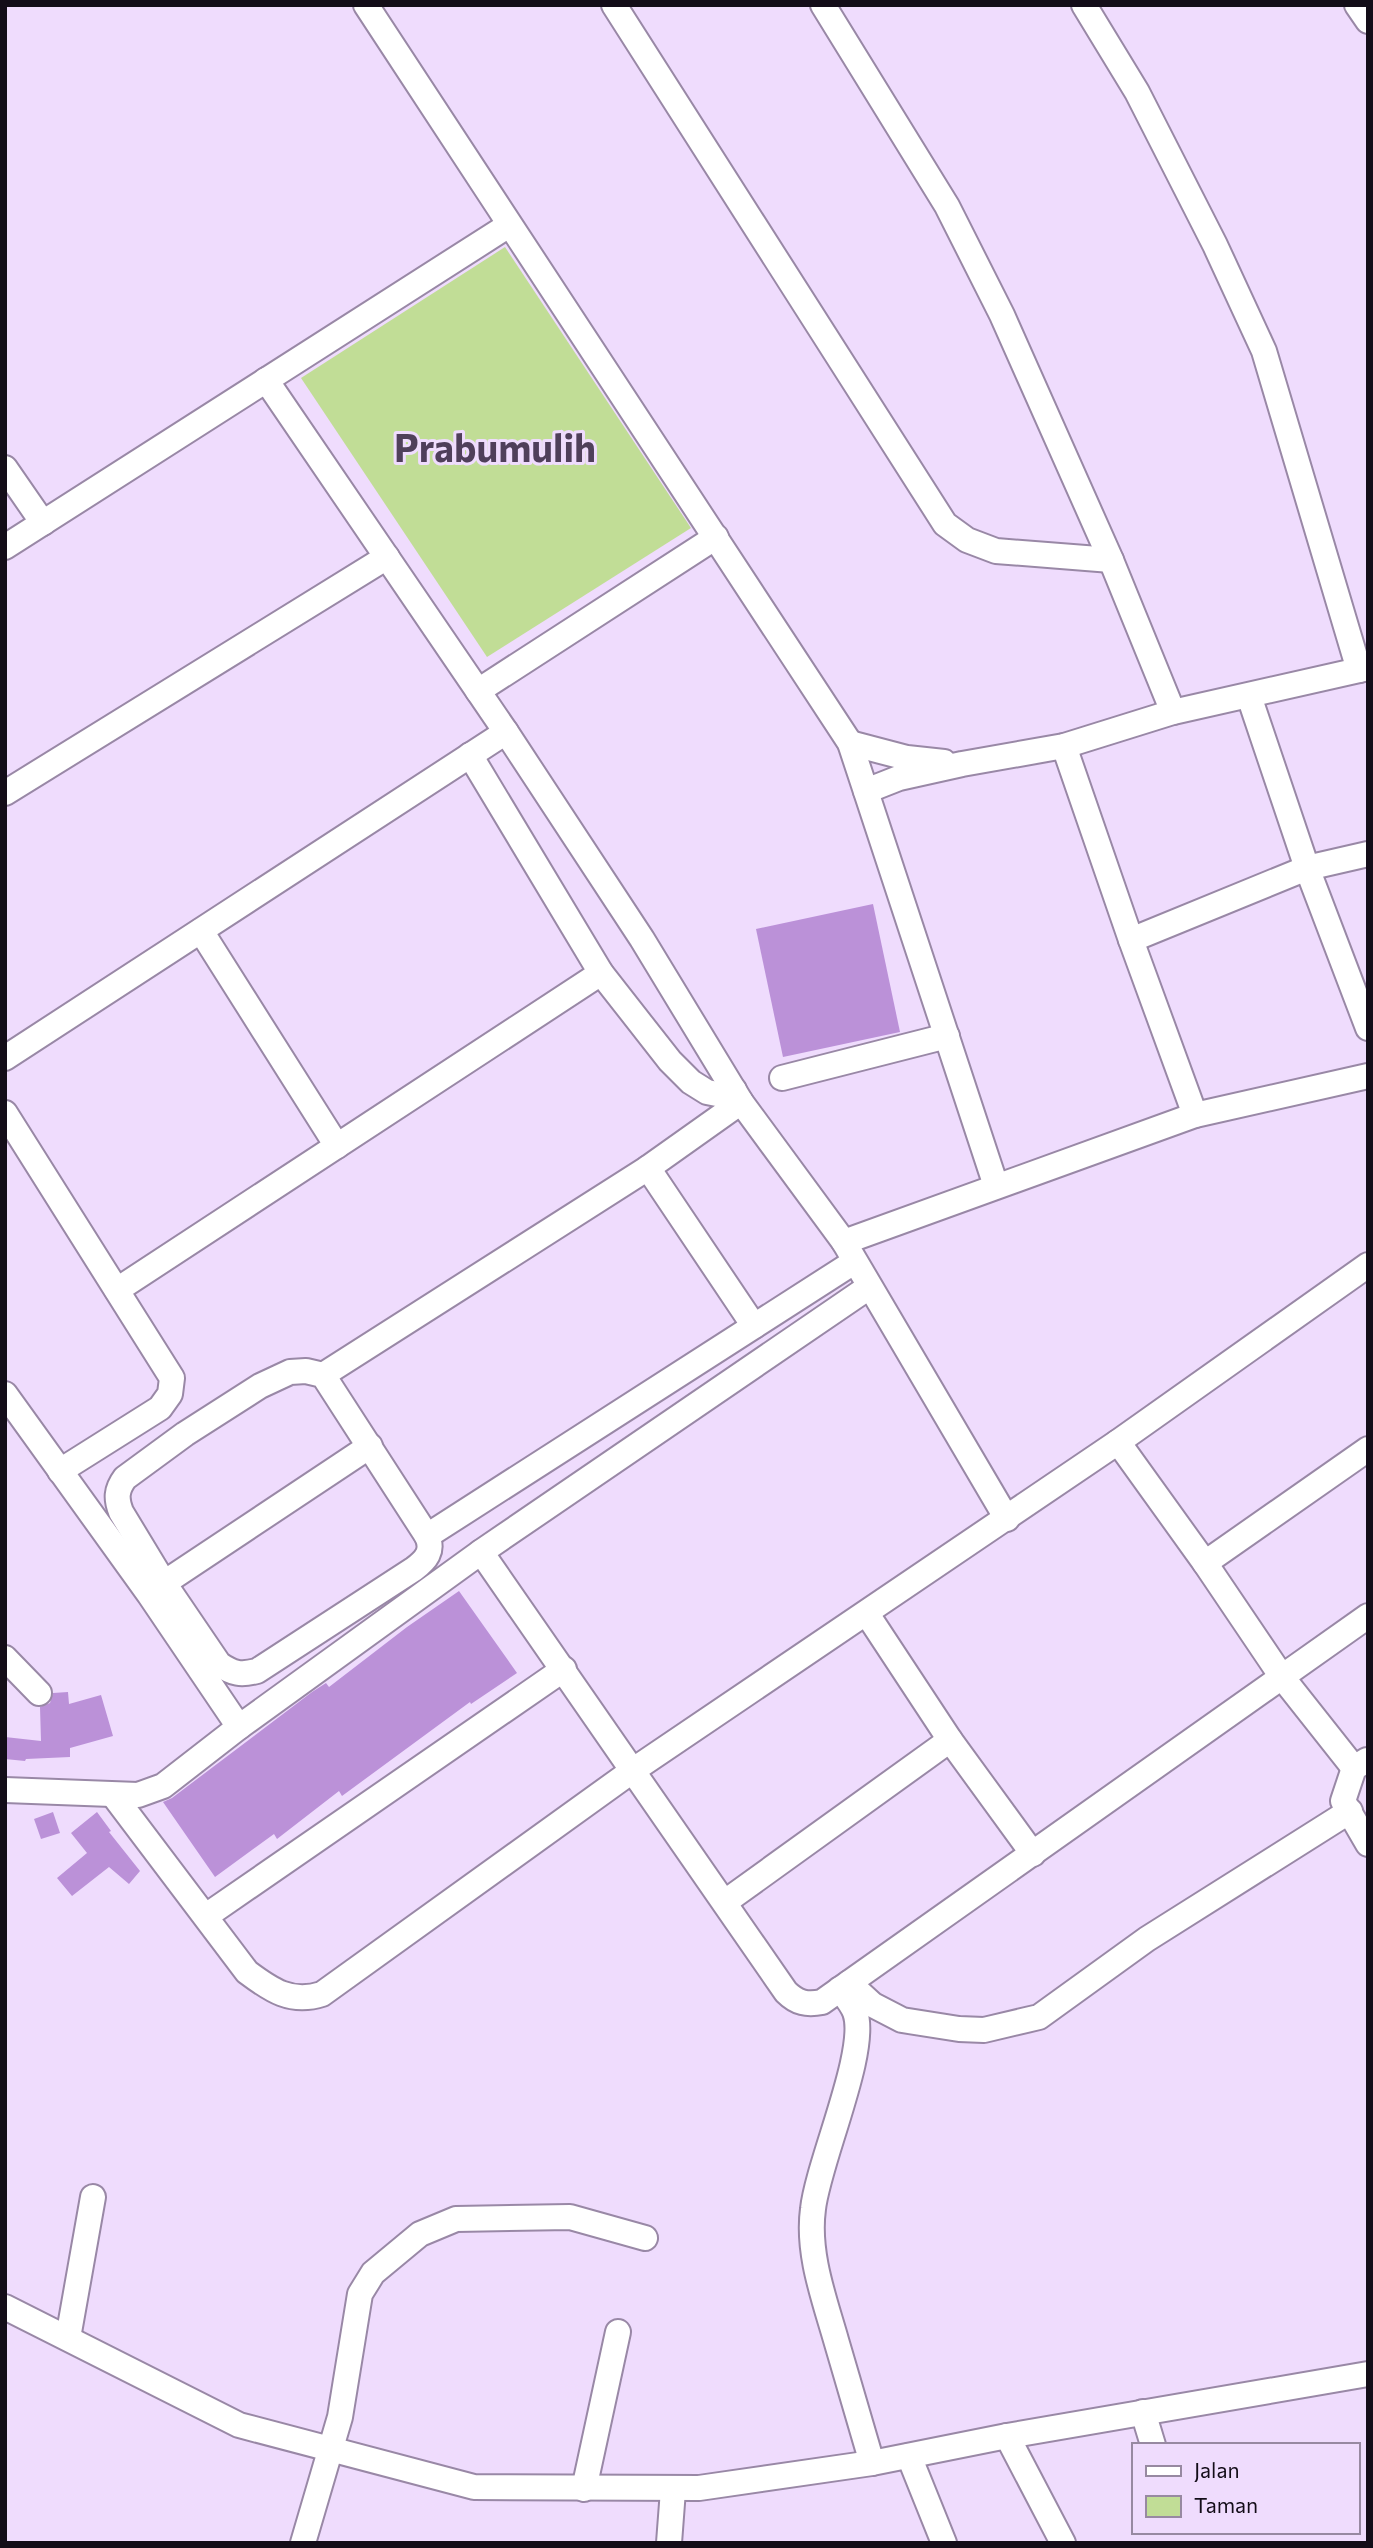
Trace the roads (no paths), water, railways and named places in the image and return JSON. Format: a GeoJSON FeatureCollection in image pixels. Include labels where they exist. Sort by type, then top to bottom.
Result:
{"type":"FeatureCollection","features":[{"type":"Feature","properties":{"kind":"street"},"geometry":{"type":"LineString","coordinates":[[366,5],[850,743],[996,1186]]}},
{"type":"Feature","properties":{"kind":"street"},"geometry":{"type":"LineString","coordinates":[[614,5],[945,524],[967,540],[996,551],[1111,561]]}},
{"type":"Feature","properties":{"kind":"street"},"geometry":{"type":"LineString","coordinates":[[823,5],[947,206],[1002,314],[1111,561],[1173,712]]}},
{"type":"Feature","properties":{"kind":"street"},"geometry":{"type":"LineString","coordinates":[[866,791],[899,778],[1064,746],[1173,712],[1364,669],[1264,351],[1215,245],[1137,92],[1084,5]]}},
{"type":"Feature","properties":{"kind":"street"},"geometry":{"type":"LineString","coordinates":[[1357,5],[1368,22]]}},
{"type":"Feature","properties":{"kind":"street"},"geometry":{"type":"LineString","coordinates":[[5,547],[509,225]]}},
{"type":"Feature","properties":{"kind":"street"},"geometry":{"type":"LineString","coordinates":[[267,380],[506,732],[642,939],[738,1096],[849,1252],[1007,1519]]}},
{"type":"Feature","properties":{"kind":"street"},"geometry":{"type":"LineString","coordinates":[[5,467],[43,523]]}},
{"type":"Feature","properties":{"kind":"street"},"geometry":{"type":"LineString","coordinates":[[478,691],[716,537]]}},
{"type":"Feature","properties":{"kind":"street"},"geometry":{"type":"LineString","coordinates":[[5,793],[387,557]]}},
{"type":"Feature","properties":{"kind":"street"},"geometry":{"type":"LineString","coordinates":[[1249,696],[1307,868],[1368,1028]]}},
{"type":"Feature","properties":{"kind":"street"},"geometry":{"type":"LineString","coordinates":[[5,1058],[506,732]]}},
{"type":"Feature","properties":{"kind":"street"},"geometry":{"type":"LineString","coordinates":[[850,743],[907,758],[962,764]]}},
{"type":"Feature","properties":{"kind":"street"},"geometry":{"type":"LineString","coordinates":[[1064,746],[1195,1115]]}},
{"type":"Feature","properties":{"kind":"street"},"geometry":{"type":"LineString","coordinates":[[470,755],[601,973],[670,1061],[691,1082],[707,1092],[738,1096]]}},
{"type":"Feature","properties":{"kind":"street"},"geometry":{"type":"LineString","coordinates":[[1131,940],[1307,868],[1368,854]]}},
{"type":"Feature","properties":{"kind":"street"},"geometry":{"type":"LineString","coordinates":[[201,931],[338,1146]]}},
{"type":"Feature","properties":{"kind":"street"},"geometry":{"type":"LineString","coordinates":[[117,1290],[601,973]]}},
{"type":"Feature","properties":{"kind":"street"},"geometry":{"type":"LineString","coordinates":[[782,1078],[947,1036]]}},
{"type":"Feature","properties":{"kind":"street"},"geometry":{"type":"LineString","coordinates":[[427,1536],[754,1326],[849,1252],[996,1186],[1195,1115],[1368,1076]]}},
{"type":"Feature","properties":{"kind":"street"},"geometry":{"type":"LineString","coordinates":[[323,1375],[648,1168],[738,1096]]}},
{"type":"Feature","properties":{"kind":"street"},"geometry":{"type":"LineString","coordinates":[[5,1113],[172,1378],[170,1394],[160,1408],[60,1471]]}},
{"type":"Feature","properties":{"kind":"street"},"geometry":{"type":"LineString","coordinates":[[648,1168],[754,1326]]}},
{"type":"Feature","properties":{"kind":"street"},"geometry":{"type":"LineString","coordinates":[[114,1796],[247,1972],[272,1991],[293,1998],[309,1998],[322,1994],[632,1772],[1007,1519],[1368,1265]]}},
{"type":"Feature","properties":{"kind":"street"},"geometry":{"type":"LineString","coordinates":[[5,1790],[114,1796],[138,1795],[163,1786],[239,1727],[481,1552],[869,1287]]}},
{"type":"Feature","properties":{"kind":"street"},"geometry":{"type":"LineString","coordinates":[[5,1394],[60,1471],[157,1588],[219,1664],[232,1674],[245,1674],[257,1671],[414,1569],[424,1561],[429,1552],[431,1544],[427,1536],[323,1375],[306,1371],[273,1378],[185,1434],[125,1478],[118,1487],[117,1501],[121,1512],[157,1588],[239,1727]]}},
{"type":"Feature","properties":{"kind":"street"},"geometry":{"type":"LineString","coordinates":[[1118,1442],[1282,1677],[1361,1764],[1343,1801],[1368,1844]]}},
{"type":"Feature","properties":{"kind":"street"},"geometry":{"type":"LineString","coordinates":[[157,1588],[370,1446]]}},
{"type":"Feature","properties":{"kind":"street"},"geometry":{"type":"LineString","coordinates":[[1205,1563],[1368,1449]]}},
{"type":"Feature","properties":{"kind":"street"},"geometry":{"type":"LineString","coordinates":[[481,1552],[792,1998],[810,2005],[822,2002],[845,1986],[1368,1616]]}},
{"type":"Feature","properties":{"kind":"street"},"geometry":{"type":"LineString","coordinates":[[867,1614],[950,1740],[1033,1854]]}},
{"type":"Feature","properties":{"kind":"street"},"geometry":{"type":"LineString","coordinates":[[5,1658],[39,1693]]}},
{"type":"Feature","properties":{"kind":"street"},"geometry":{"type":"LineString","coordinates":[[205,1916],[564,1670]]}},
{"type":"Feature","properties":{"kind":"street"},"geometry":{"type":"LineString","coordinates":[[725,1902],[950,1740]]}},
{"type":"Feature","properties":{"kind":"street"},"geometry":{"type":"LineString","coordinates":[[845,1986],[873,2005],[902,2020],[912,2022],[984,2030],[1039,2017],[1147,1939],[1349,1811]]}},
{"type":"Feature","properties":{"kind":"street"},"geometry":{"type":"LineString","coordinates":[[845,1986],[855,2011],[858,2029],[854,2058],[819,2178],[811,2234],[820,2284],[872,2463]]}},
{"type":"Feature","properties":{"kind":"street"},"geometry":{"type":"LineString","coordinates":[[68,2338],[93,2197]]}},
{"type":"Feature","properties":{"kind":"street"},"geometry":{"type":"LineString","coordinates":[[303,2543],[340,2417],[360,2294],[373,2273],[420,2234],[456,2219],[570,2217],[645,2238]]}},
{"type":"Feature","properties":{"kind":"street"},"geometry":{"type":"LineString","coordinates":[[5,2306],[239,2425],[474,2487],[673,2490],[713,2487],[872,2463],[1007,2436],[1368,2374]]}},
{"type":"Feature","properties":{"kind":"street"},"geometry":{"type":"LineString","coordinates":[[584,2489],[618,2332]]}},
{"type":"Feature","properties":{"kind":"street"},"geometry":{"type":"LineString","coordinates":[[1143,2412],[1152,2443]]}},
{"type":"Feature","properties":{"kind":"street"},"geometry":{"type":"LineString","coordinates":[[1007,2436],[1063,2543]]}},
{"type":"Feature","properties":{"kind":"street"},"geometry":{"type":"LineString","coordinates":[[909,2456],[944,2543]]}},
{"type":"Feature","properties":{"kind":"street"},"geometry":{"type":"LineString","coordinates":[[669,2543],[673,2490]]}},
{"type":"Feature","properties":{"kind":"district","name":"Prabumulih"},"geometry":{"type":"Point","coordinates":[495,446]}}]}
